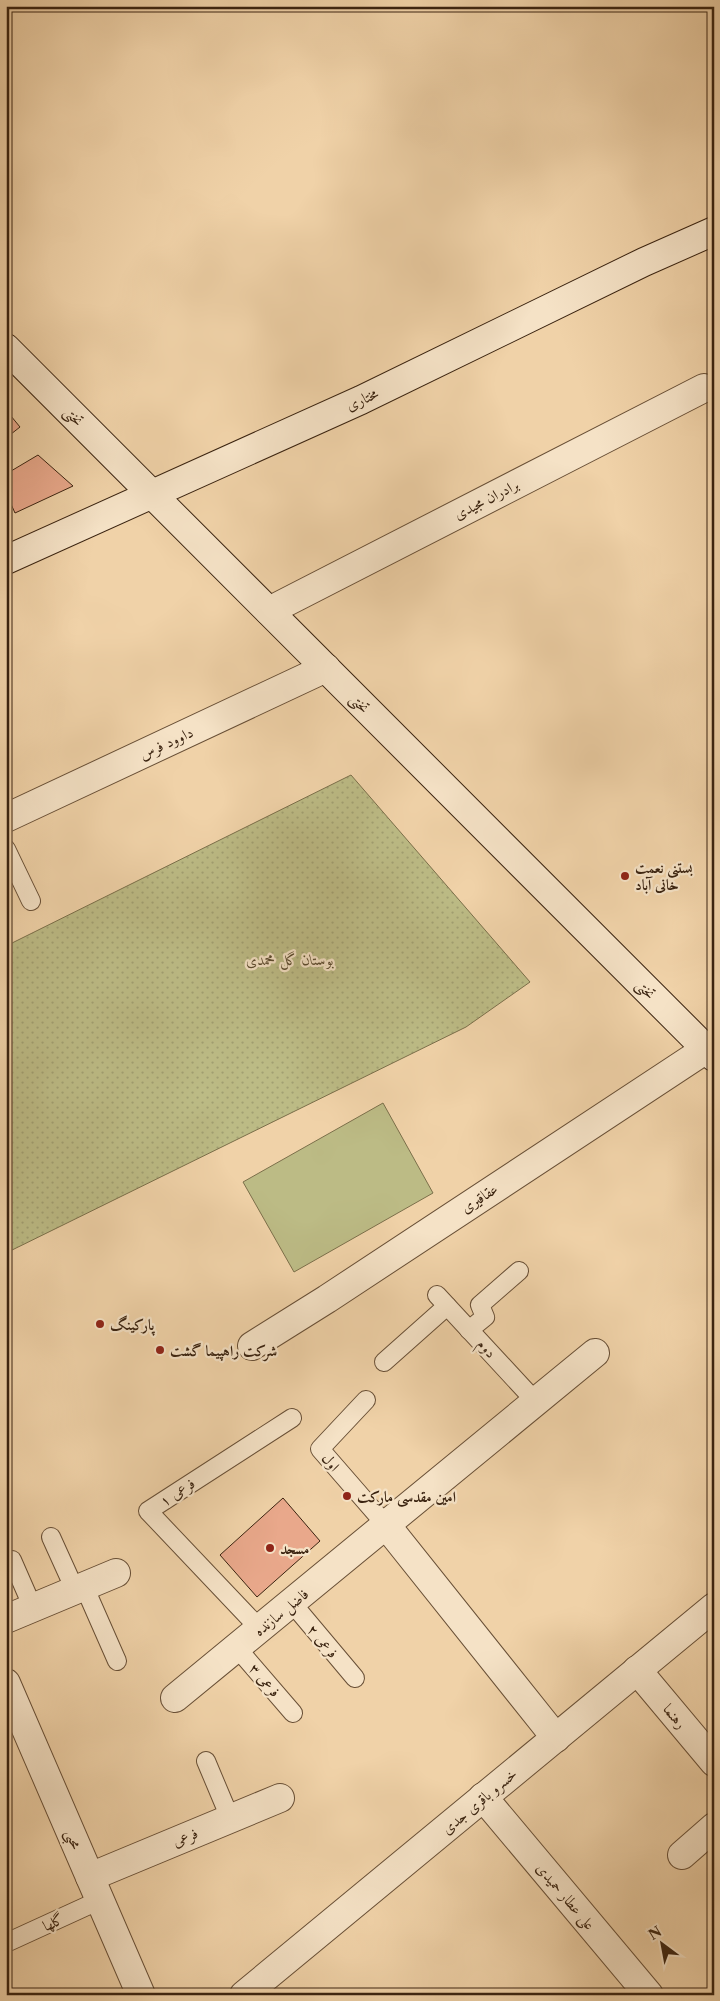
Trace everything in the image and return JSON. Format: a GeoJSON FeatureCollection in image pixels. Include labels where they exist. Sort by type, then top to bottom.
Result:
{"type":"FeatureCollection","features":[{"type":"Feature","properties":{"kind":"street","name":"مختاری"},"geometry":{"type":"LineString","coordinates":[[6,560],[361,400],[644,262],[714,230]]}},
{"type":"Feature","properties":{"kind":"street","name":"تختی"},"geometry":{"type":"LineString","coordinates":[[6,348],[144,498],[269,611],[711,1050]]}},
{"type":"Feature","properties":{"kind":"street","name":"برادران مجیدی"},"geometry":{"type":"LineString","coordinates":[[269,611],[704,388]]}},
{"type":"Feature","properties":{"kind":"street","name":"داوود فرس"},"geometry":{"type":"LineString","coordinates":[[6,818],[326,668]]}},
{"type":"Feature","properties":{"kind":"street","name":"عقاقیری"},"geometry":{"type":"LineString","coordinates":[[252,1346],[711,1050]]}},
{"type":"Feature","properties":{"kind":"street","name":"فاضل سازنده"},"geometry":{"type":"LineString","coordinates":[[176,1698],[595,1353]]}},
{"type":"Feature","properties":{"kind":"street"},"geometry":{"type":"LineString","coordinates":[[386,1525],[556,1738]]}},
{"type":"Feature","properties":{"kind":"street"},"geometry":{"type":"LineString","coordinates":[[6,1619],[116,1573]]}},
{"type":"Feature","properties":{"kind":"street","name":"خسرو باقری جدی"},"geometry":{"type":"LineString","coordinates":[[244,1995],[714,1607]]}},
{"type":"Feature","properties":{"kind":"street","name":"رهنما"},"geometry":{"type":"LineString","coordinates":[[637,1670],[714,1762]]}},
{"type":"Feature","properties":{"kind":"street","name":"محبی"},"geometry":{"type":"LineString","coordinates":[[6,1683],[141,1995]]}},
{"type":"Feature","properties":{"kind":"street","name":"علی عطار حمیدی"},"geometry":{"type":"LineString","coordinates":[[484,1797],[650,1995]]}},
{"type":"Feature","properties":{"kind":"street","name":"فرعی"},"geometry":{"type":"LineString","coordinates":[[95,1889],[230,1818],[280,1798]]}},
{"type":"Feature","properties":{"kind":"street"},"geometry":{"type":"LineString","coordinates":[[682,1854],[714,1827]]}},
{"type":"Feature","properties":{"kind":"lane"},"geometry":{"type":"LineString","coordinates":[[6,849],[31,902]]}},
{"type":"Feature","properties":{"kind":"lane"},"geometry":{"type":"LineString","coordinates":[[469,1330],[485,1317],[480,1305],[519,1271]]}},
{"type":"Feature","properties":{"kind":"lane","name":"دوم"},"geometry":{"type":"LineString","coordinates":[[384,1362],[442,1301],[536,1402]]}},
{"type":"Feature","properties":{"kind":"lane","name":"اول"},"geometry":{"type":"LineString","coordinates":[[366,1400],[320,1449],[386,1525]]}},
{"type":"Feature","properties":{"kind":"lane","name":"فرعی ۱"},"geometry":{"type":"LineString","coordinates":[[260,1629],[148,1511],[292,1418]]}},
{"type":"Feature","properties":{"kind":"lane"},"geometry":{"type":"LineString","coordinates":[[51,1537],[118,1661]]}},
{"type":"Feature","properties":{"kind":"lane"},"geometry":{"type":"LineString","coordinates":[[12,1560],[33,1608]]}},
{"type":"Feature","properties":{"kind":"lane","name":"فرعی ۲"},"geometry":{"type":"LineString","coordinates":[[292,1603],[355,1678]]}},
{"type":"Feature","properties":{"kind":"lane","name":"فرعی ۳"},"geometry":{"type":"LineString","coordinates":[[237,1648],[293,1713]]}},
{"type":"Feature","properties":{"kind":"lane"},"geometry":{"type":"LineString","coordinates":[[206,1761],[230,1818]]}},
{"type":"Feature","properties":{"kind":"lane","name":"گلها"},"geometry":{"type":"LineString","coordinates":[[6,1943],[95,1889]]}},
{"type":"Feature","properties":{"kind":"green space","name":"بوستان گل محمدی"},"geometry":{"type":"Polygon","coordinates":[[[351,775],[530,982],[466,1027],[6,1253],[6,946],[351,775]]]}},
{"type":"Feature","properties":{"kind":"green space"},"geometry":{"type":"Polygon","coordinates":[[[383,1103],[433,1193],[294,1272],[243,1182],[383,1103]]]}},
{"type":"Feature","properties":{"kind":"building"},"geometry":{"type":"Polygon","coordinates":[[[6,410],[20,427],[6,438],[6,410]]]}},
{"type":"Feature","properties":{"kind":"building"},"geometry":{"type":"Polygon","coordinates":[[[38,455],[73,486],[15,513],[6,493],[6,474],[38,455]]]}},
{"type":"Feature","properties":{"kind":"building","name":"مسجد"},"geometry":{"type":"Polygon","coordinates":[[[283,1498],[320,1541],[257,1597],[220,1555],[283,1498]]]}},
{"type":"Feature","properties":{"kind":"place","name":"بستنی نعمت خانی آباد"},"geometry":{"type":"Point","coordinates":[625,876]}},
{"type":"Feature","properties":{"kind":"place","name":"پارکینگ"},"geometry":{"type":"Point","coordinates":[100,1324]}},
{"type":"Feature","properties":{"kind":"place","name":"شركت راهپيما گشت"},"geometry":{"type":"Point","coordinates":[160,1350]}},
{"type":"Feature","properties":{"kind":"place","name":"امین مقدسی مارکت"},"geometry":{"type":"Point","coordinates":[347,1496]}},
{"type":"Feature","properties":{"kind":"place","name":"مسجد"},"geometry":{"type":"Point","coordinates":[270,1548]}}]}
